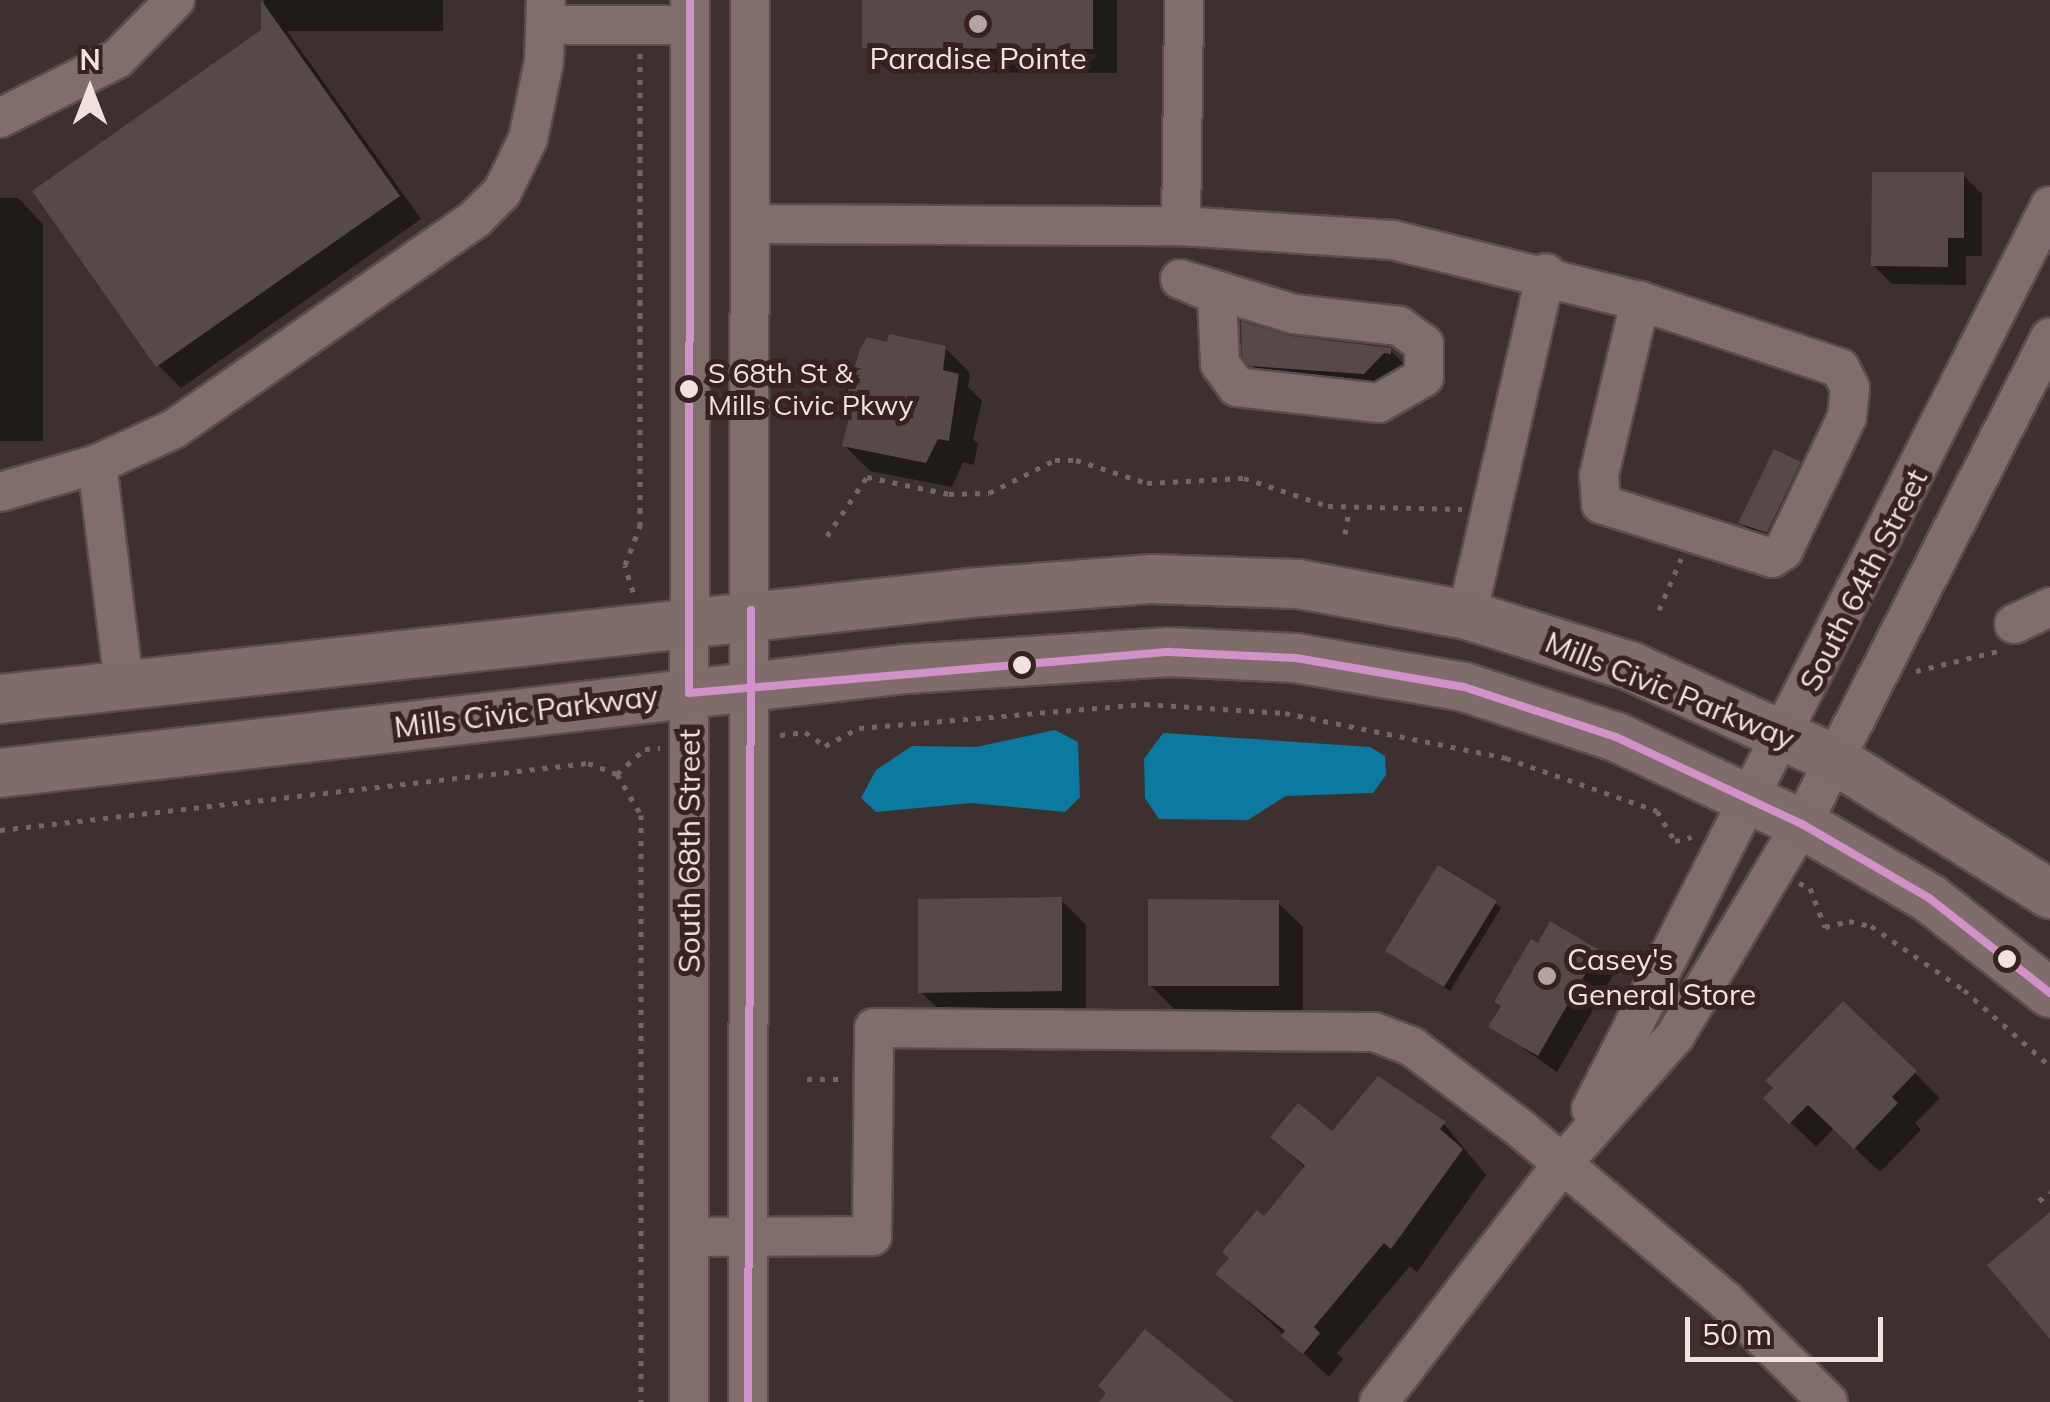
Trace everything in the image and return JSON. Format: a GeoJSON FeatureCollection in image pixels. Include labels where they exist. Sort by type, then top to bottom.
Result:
{"type":"FeatureCollection","features":[{"type":"Feature","properties":{"kind":"main road","name":"Mills Civic Parkway"},"geometry":{"type":"LineString","coordinates":[[0,699],[751,614],[1152,579],[1298,584],[1467,615],[1630,666],[1834,759],[2050,894]]}},
{"type":"Feature","properties":{"kind":"main road","name":"Mills Civic Parkway"},"geometry":{"type":"LineString","coordinates":[[0,772],[752,686],[1100,655],[1296,658],[1448,684],[1540,709],[1754,800],[1929,898],[2050,993]]}},
{"type":"Feature","properties":{"kind":"street"},"geometry":{"type":"LineString","coordinates":[[0,118],[117,59],[175,0]]}},
{"type":"Feature","properties":{"kind":"street","name":"South 68th Street"},"geometry":{"type":"LineString","coordinates":[[748,1402],[750,0]]}},
{"type":"Feature","properties":{"kind":"street"},"geometry":{"type":"LineString","coordinates":[[1181,226],[1184,0]]}},
{"type":"Feature","properties":{"kind":"street"},"geometry":{"type":"LineString","coordinates":[[0,492],[97,464],[174,429],[476,218],[502,192],[528,139],[546,12],[640,25],[690,12]]}},
{"type":"Feature","properties":{"kind":"street","name":"South 68th Street"},"geometry":{"type":"LineString","coordinates":[[689,1402],[690,12]]}},
{"type":"Feature","properties":{"kind":"street","name":"South 64th Street"},"geometry":{"type":"LineString","coordinates":[[1562,1164],[1754,800],[2050,206]]}},
{"type":"Feature","properties":{"kind":"street"},"geometry":{"type":"LineString","coordinates":[[750,224],[1181,226],[1393,240],[1546,273],[1640,301],[1840,368],[1851,404],[1782,550],[1757,558],[1601,504],[1599,475],[1640,301]]}},
{"type":"Feature","properties":{"kind":"street"},"geometry":{"type":"LineString","coordinates":[[1467,615],[1546,273]]}},
{"type":"Feature","properties":{"kind":"street"},"geometry":{"type":"LineString","coordinates":[[1180,278],[1294,314],[1399,326],[1424,344],[1424,377],[1379,403],[1238,388],[1220,364],[1217,295],[1180,278]]}},
{"type":"Feature","properties":{"kind":"street","name":"South 64th Street"},"geometry":{"type":"LineString","coordinates":[[1378,1402],[1562,1164],[1675,1036],[1802,824],[2045,361]]}},
{"type":"Feature","properties":{"kind":"street"},"geometry":{"type":"LineString","coordinates":[[97,464],[124,684]]}},
{"type":"Feature","properties":{"kind":"street"},"geometry":{"type":"LineString","coordinates":[[2012,636],[2050,607]]}},
{"type":"Feature","properties":{"kind":"street"},"geometry":{"type":"LineString","coordinates":[[689,1236],[872,1236],[874,1028],[1374,1032],[1411,1046],[1562,1164],[1727,1302],[1828,1402]]}},
{"type":"Feature","properties":{"kind":"path"},"geometry":{"type":"LineString","coordinates":[[632,578],[625,565],[640,526],[640,25]]}},
{"type":"Feature","properties":{"kind":"path"},"geometry":{"type":"LineString","coordinates":[[827,536],[868,477],[949,494],[989,493],[1054,460],[1076,460],[1146,483],[1244,478],[1304,501],[1350,508],[1440,504],[1470,510]]}},
{"type":"Feature","properties":{"kind":"path"},"geometry":{"type":"LineString","coordinates":[[1344,534],[1350,508]]}},
{"type":"Feature","properties":{"kind":"path"},"geometry":{"type":"LineString","coordinates":[[1659,610],[1670,574],[1696,538]]}},
{"type":"Feature","properties":{"kind":"path"},"geometry":{"type":"LineString","coordinates":[[1913,672],[2012,636]]}},
{"type":"Feature","properties":{"kind":"path"},"geometry":{"type":"LineString","coordinates":[[805,732],[825,746],[859,728],[1145,704],[1286,713],[1506,758],[1658,811],[1675,841],[1692,837]]}},
{"type":"Feature","properties":{"kind":"path"},"geometry":{"type":"LineString","coordinates":[[618,774],[645,750]]}},
{"type":"Feature","properties":{"kind":"path"},"geometry":{"type":"LineString","coordinates":[[0,830],[588,764],[618,774],[641,816],[641,1402]]}},
{"type":"Feature","properties":{"kind":"path"},"geometry":{"type":"LineString","coordinates":[[1810,888],[1825,927],[1849,921],[1871,926],[1964,990],[2050,1066]]}},
{"type":"Feature","properties":{"kind":"path"},"geometry":{"type":"LineString","coordinates":[[2039,1201],[2050,1192]]}},
{"type":"Feature","properties":{"kind":"water"},"geometry":{"type":"Polygon","coordinates":[[[1055,730],[1078,742],[1080,797],[1065,812],[971,803],[876,812],[861,798],[876,770],[912,746],[976,747],[1055,730]]]}},
{"type":"Feature","properties":{"kind":"water"},"geometry":{"type":"Polygon","coordinates":[[[1163,733],[1370,747],[1385,756],[1386,775],[1373,793],[1286,796],[1248,820],[1159,819],[1145,798],[1144,759],[1163,733]]]}},
{"type":"Feature","properties":{"kind":"building"},"geometry":{"type":"Polygon","coordinates":[[[261,0],[400,196],[156,367],[32,191],[261,30],[261,0]]]}},
{"type":"Feature","properties":{"kind":"building","name":"Paradise Pointe"},"geometry":{"type":"Polygon","coordinates":[[[862,0],[1093,0],[1093,49],[862,48],[862,0]]]}},
{"type":"Feature","properties":{"kind":"building"},"geometry":{"type":"Polygon","coordinates":[[[1872,172],[1964,172],[1964,238],[1948,238],[1948,267],[1871,266],[1872,172]]]}},
{"type":"Feature","properties":{"kind":"building"},"geometry":{"type":"Polygon","coordinates":[[[1241,321],[1291,336],[1391,348],[1391,354],[1384,353],[1364,374],[1249,366],[1242,356],[1241,321]]]}},
{"type":"Feature","properties":{"kind":"building"},"geometry":{"type":"Polygon","coordinates":[[[889,334],[946,346],[943,370],[959,374],[949,441],[938,439],[926,463],[842,446],[851,410],[842,408],[860,349],[867,337],[887,342],[889,334]]]}},
{"type":"Feature","properties":{"kind":"building"},"geometry":{"type":"Polygon","coordinates":[[[1774,449],[1801,462],[1767,533],[1738,523],[1774,449]]]}},
{"type":"Feature","properties":{"kind":"building"},"geometry":{"type":"Polygon","coordinates":[[[1438,865],[1497,901],[1444,987],[1385,951],[1438,865]]]}},
{"type":"Feature","properties":{"kind":"building"},"geometry":{"type":"Polygon","coordinates":[[[1062,897],[1062,991],[918,993],[918,899],[1062,897]]]}},
{"type":"Feature","properties":{"kind":"building"},"geometry":{"type":"Polygon","coordinates":[[[1148,899],[1279,900],[1279,986],[1148,986],[1148,899]]]}},
{"type":"Feature","properties":{"kind":"building","name":"Casey's General Store"},"geometry":{"type":"Polygon","coordinates":[[[1550,921],[1599,950],[1538,1056],[1488,1027],[1501,1006],[1494,1002],[1531,939],[1538,943],[1550,921]]]}},
{"type":"Feature","properties":{"kind":"building"},"geometry":{"type":"Polygon","coordinates":[[[1843,1001],[1917,1071],[1892,1097],[1898,1103],[1854,1149],[1808,1105],[1789,1124],[1763,1098],[1773,1088],[1765,1081],[1843,1001]]]}},
{"type":"Feature","properties":{"kind":"building"},"geometry":{"type":"Polygon","coordinates":[[[1378,1076],[1446,1122],[1440,1129],[1463,1149],[1391,1249],[1384,1243],[1314,1327],[1320,1333],[1303,1354],[1281,1336],[1285,1331],[1215,1274],[1229,1258],[1222,1252],[1257,1210],[1264,1216],[1305,1166],[1270,1137],[1298,1103],[1332,1131],[1378,1076]]]}},
{"type":"Feature","properties":{"kind":"building"},"geometry":{"type":"Polygon","coordinates":[[[2050,1212],[2050,1339],[1987,1265],[2050,1212]]]}},
{"type":"Feature","properties":{"kind":"building"},"geometry":{"type":"Polygon","coordinates":[[[1145,1329],[1234,1402],[1099,1402],[1106,1393],[1098,1386],[1145,1329]]]}},
{"type":"Feature","properties":{"kind":"transit line"},"geometry":{"type":"LineString","coordinates":[[690,0],[689,693],[1169,652],[1296,658],[1464,687],[1616,737],[1802,824],[1929,898],[2050,993]]}},
{"type":"Feature","properties":{"kind":"transit line"},"geometry":{"type":"LineString","coordinates":[[748,1402],[751,610]]}},
{"type":"Feature","properties":{"kind":"place","name":"Paradise Pointe"},"geometry":{"type":"Point","coordinates":[978,24]}},
{"type":"Feature","properties":{"kind":"place","name":"S 68th St & Mills Civic Pkwy"},"geometry":{"type":"Point","coordinates":[689,389]}},
{"type":"Feature","properties":{"kind":"place","name":"Casey's General Store"},"geometry":{"type":"Point","coordinates":[1547,976]}}]}
